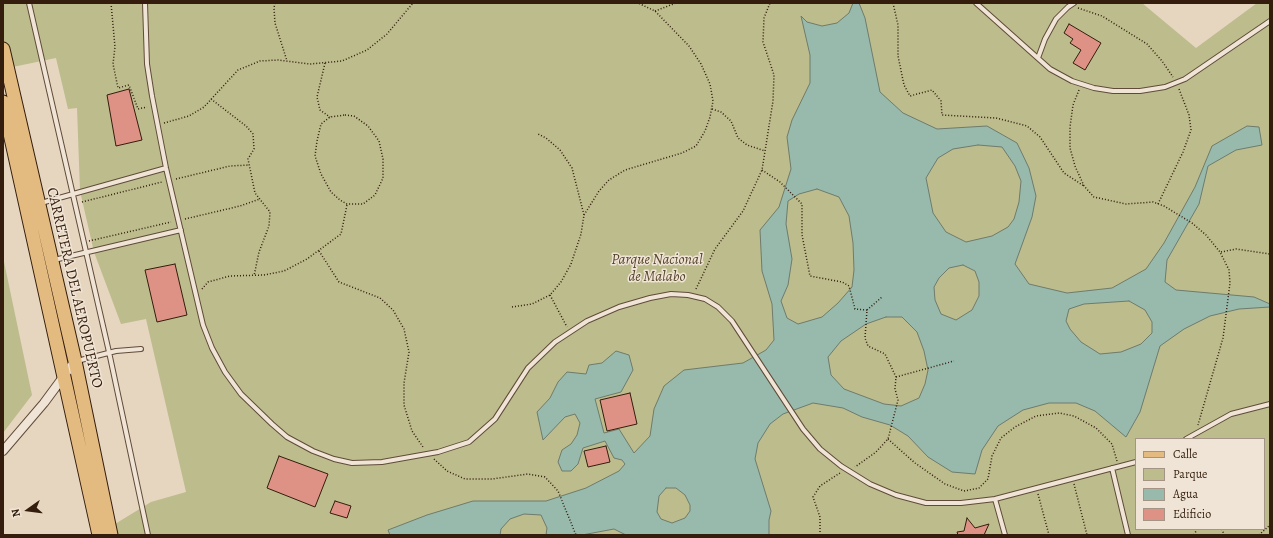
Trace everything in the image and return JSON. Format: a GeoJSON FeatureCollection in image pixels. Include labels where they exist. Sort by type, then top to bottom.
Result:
{"type":"FeatureCollection","features":[{"type":"Feature","properties":{"kind":"main road","name":"CARRETERA DEL AEROPUERTO"},"geometry":{"type":"LineString","coordinates":[[3,49],[74,361],[111,535]]}},
{"type":"Feature","properties":{"kind":"main road","name":"CARRETERA DEL AEROPUERTO"},"geometry":{"type":"LineString","coordinates":[[3,102],[99,535]]}},
{"type":"Feature","properties":{"kind":"street"},"geometry":{"type":"LineString","coordinates":[[3,451],[44,403],[74,361]]}},
{"type":"Feature","properties":{"kind":"lane"},"geometry":{"type":"LineString","coordinates":[[29,3],[109,352],[148,535]]}},
{"type":"Feature","properties":{"kind":"lane"},"geometry":{"type":"LineString","coordinates":[[145,3],[147,64],[157,125],[195,296],[212,348],[225,372],[241,394],[272,424],[288,437],[313,452],[352,463],[382,462],[458,447],[469,442],[483,432],[495,419],[528,368],[555,342],[603,313],[631,303],[671,294],[693,296],[704,299],[718,307],[732,321],[803,429],[820,449],[849,471],[870,484],[883,489],[926,502],[961,503],[995,499],[1135,462]]}},
{"type":"Feature","properties":{"kind":"lane"},"geometry":{"type":"LineString","coordinates":[[976,3],[1050,68],[1072,81],[1114,91],[1140,91],[1165,87],[1186,79],[1270,21]]}},
{"type":"Feature","properties":{"kind":"lane"},"geometry":{"type":"LineString","coordinates":[[1038,58],[1044,39],[1056,19],[1074,3]]}},
{"type":"Feature","properties":{"kind":"lane"},"geometry":{"type":"LineString","coordinates":[[38,204],[72,193],[166,168]]}},
{"type":"Feature","properties":{"kind":"lane"},"geometry":{"type":"LineString","coordinates":[[51,261],[86,254],[181,230]]}},
{"type":"Feature","properties":{"kind":"lane"},"geometry":{"type":"LineString","coordinates":[[74,361],[109,352],[133,348],[141,349]]}},
{"type":"Feature","properties":{"kind":"lane"},"geometry":{"type":"LineString","coordinates":[[1188,438],[1231,414],[1270,404]]}},
{"type":"Feature","properties":{"kind":"lane"},"geometry":{"type":"LineString","coordinates":[[1112,468],[1128,535]]}},
{"type":"Feature","properties":{"kind":"lane"},"geometry":{"type":"LineString","coordinates":[[995,499],[1005,535]]}},
{"type":"Feature","properties":{"kind":"path"},"geometry":{"type":"LineString","coordinates":[[111,3],[115,47],[113,64],[118,88],[129,86],[138,109],[154,106]]}},
{"type":"Feature","properties":{"kind":"path"},"geometry":{"type":"LineString","coordinates":[[275,3],[274,8],[276,23],[287,62]]}},
{"type":"Feature","properties":{"kind":"path"},"geometry":{"type":"LineString","coordinates":[[157,125],[189,116],[204,107],[238,70],[260,61],[310,64],[342,62],[368,50],[387,34],[414,3]]}},
{"type":"Feature","properties":{"kind":"path"},"geometry":{"type":"LineString","coordinates":[[512,308],[532,304],[550,295],[561,282],[570,264],[581,234],[584,215],[599,191],[609,180],[625,170],[682,153],[696,146],[706,131],[713,101],[710,84],[701,64],[688,46],[655,11],[638,3]]}},
{"type":"Feature","properties":{"kind":"path"},"geometry":{"type":"LineString","coordinates":[[655,11],[676,3]]}},
{"type":"Feature","properties":{"kind":"path"},"geometry":{"type":"LineString","coordinates":[[693,296],[716,248],[742,211],[762,170],[773,101],[774,75],[763,42],[764,18],[770,3]]}},
{"type":"Feature","properties":{"kind":"path"},"geometry":{"type":"LineString","coordinates":[[893,3],[898,25],[898,56],[904,85],[910,96],[932,90],[941,101],[942,115],[996,118],[1027,126],[1040,137],[1064,173],[1084,186],[1094,196],[1126,204],[1153,202],[1164,206],[1192,223],[1206,235],[1220,252],[1229,270],[1229,289],[1224,338],[1199,419],[1197,432]]}},
{"type":"Feature","properties":{"kind":"path"},"geometry":{"type":"LineString","coordinates":[[325,63],[317,97],[320,110],[330,117]]}},
{"type":"Feature","properties":{"kind":"path"},"geometry":{"type":"LineString","coordinates":[[1081,84],[1073,105],[1070,127],[1070,148],[1075,166],[1084,186]]}},
{"type":"Feature","properties":{"kind":"path"},"geometry":{"type":"LineString","coordinates":[[212,99],[246,126],[252,134],[254,149],[248,159],[254,186],[256,193],[270,212],[269,226],[259,252],[254,276]]}},
{"type":"Feature","properties":{"kind":"path"},"geometry":{"type":"LineString","coordinates":[[712,109],[721,112],[730,121],[738,138],[747,145],[765,150]]}},
{"type":"Feature","properties":{"kind":"path"},"geometry":{"type":"LineString","coordinates":[[354,116],[368,126],[378,141],[383,159],[383,178],[376,195],[363,204],[347,204],[331,192],[321,174],[315,156],[316,141],[321,124],[330,117],[354,116]]}},
{"type":"Feature","properties":{"kind":"path"},"geometry":{"type":"LineString","coordinates":[[538,134],[546,138],[560,150],[572,168],[584,215]]}},
{"type":"Feature","properties":{"kind":"path"},"geometry":{"type":"LineString","coordinates":[[762,170],[780,182],[802,204],[802,235],[810,276],[842,282],[849,286],[855,309],[867,310],[882,297]]}},
{"type":"Feature","properties":{"kind":"path"},"geometry":{"type":"LineString","coordinates":[[195,296],[208,282],[230,276],[254,276],[284,271],[319,251],[341,234],[347,204]]}},
{"type":"Feature","properties":{"kind":"path"},"geometry":{"type":"LineString","coordinates":[[1220,252],[1236,249],[1270,254]]}},
{"type":"Feature","properties":{"kind":"path"},"geometry":{"type":"LineString","coordinates":[[319,251],[338,282],[380,298],[393,310],[404,329],[409,352],[404,383],[404,406],[412,431],[428,454],[447,471],[465,479],[492,479],[528,474],[544,478],[558,491],[576,535]]}},
{"type":"Feature","properties":{"kind":"path"},"geometry":{"type":"LineString","coordinates":[[550,295],[570,332]]}},
{"type":"Feature","properties":{"kind":"path"},"geometry":{"type":"LineString","coordinates":[[820,535],[820,517],[813,497],[820,486],[837,474],[849,471],[876,452],[888,439],[898,400],[895,389],[896,377],[884,354],[868,346],[866,338],[867,310]]}},
{"type":"Feature","properties":{"kind":"path"},"geometry":{"type":"LineString","coordinates":[[896,377],[954,361]]}},
{"type":"Feature","properties":{"kind":"path"},"geometry":{"type":"LineString","coordinates":[[888,439],[915,463],[945,484],[964,490],[980,488],[988,479],[992,456],[1002,438],[1015,427],[1036,416],[1059,413],[1074,416],[1096,428],[1112,444],[1119,466]]}},
{"type":"Feature","properties":{"kind":"path"},"geometry":{"type":"LineString","coordinates":[[1073,478],[1086,535]]}},
{"type":"Feature","properties":{"kind":"path"},"geometry":{"type":"LineString","coordinates":[[1037,488],[1049,535]]}},
{"type":"Feature","properties":{"kind":"green space","name":"Parque Nacional de Malabo"},"geometry":{"type":"Polygon","coordinates":[[[3,3],[1142,3],[1196,48],[1257,3],[1270,3],[1270,535],[97,535],[151,502],[186,492],[146,319],[121,324],[94,252],[80,191],[77,108],[68,109],[56,58],[3,69],[3,3]]]}},
{"type":"Feature","properties":{"kind":"green space"},"geometry":{"type":"Polygon","coordinates":[[[3,257],[32,395],[3,433],[3,257]]]}},
{"type":"Feature","properties":{"kind":"water"},"geometry":{"type":"Polygon","coordinates":[[[853,3],[859,3],[865,18],[880,92],[903,113],[937,129],[987,126],[1017,143],[1029,168],[1036,196],[1032,217],[1015,264],[1029,284],[1067,293],[1112,288],[1146,269],[1164,243],[1195,187],[1212,146],[1247,126],[1259,127],[1262,145],[1236,150],[1208,166],[1199,204],[1167,260],[1165,282],[1176,290],[1254,297],[1270,304],[1270,307],[1239,309],[1210,316],[1184,329],[1160,346],[1140,412],[1126,437],[1095,411],[1076,403],[1049,403],[1023,410],[998,426],[982,450],[975,474],[952,472],[928,457],[908,436],[890,425],[862,417],[843,408],[813,403],[783,414],[770,424],[758,443],[755,459],[771,511],[769,520],[769,535],[626,535],[614,529],[582,535],[546,535],[547,528],[541,515],[524,514],[510,519],[501,529],[500,535],[390,535],[388,530],[427,515],[473,501],[546,501],[586,488],[619,471],[625,464],[622,460],[614,458],[605,441],[583,448],[578,464],[571,471],[562,471],[558,462],[562,450],[571,444],[577,435],[580,423],[575,414],[565,417],[543,440],[537,412],[550,398],[558,382],[567,372],[586,374],[589,365],[602,363],[616,351],[629,355],[633,370],[621,392],[595,399],[604,433],[619,429],[634,453],[650,436],[654,409],[664,386],[684,370],[743,363],[766,350],[774,340],[772,304],[762,271],[760,230],[779,207],[791,169],[787,137],[792,120],[810,83],[810,55],[801,16],[807,22],[822,26],[837,23],[849,13],[853,3]],[[978,145],[953,149],[938,158],[926,178],[933,213],[946,232],[966,242],[992,236],[1008,227],[1014,219],[1019,202],[1021,181],[1015,166],[1002,147],[978,145]],[[817,189],[799,194],[788,201],[786,224],[792,259],[788,285],[781,301],[787,318],[798,324],[822,317],[838,303],[852,287],[854,270],[853,243],[849,216],[839,197],[817,189]],[[963,265],[949,268],[939,278],[934,287],[935,300],[941,314],[956,320],[972,310],[979,296],[979,282],[975,271],[963,265]],[[1129,301],[1084,304],[1069,309],[1066,321],[1070,329],[1081,342],[1100,354],[1121,352],[1141,344],[1152,333],[1152,322],[1145,310],[1129,301]],[[886,317],[866,324],[841,341],[828,357],[831,375],[844,389],[884,404],[901,406],[919,398],[925,384],[928,370],[924,351],[917,332],[902,317],[886,317]],[[666,488],[659,496],[657,512],[661,519],[672,523],[685,518],[690,511],[690,505],[685,495],[676,488],[666,488]]]}},
{"type":"Feature","properties":{"kind":"building"},"geometry":{"type":"Polygon","coordinates":[[[1069,24],[1101,43],[1085,70],[1073,63],[1081,50],[1070,43],[1073,39],[1064,33],[1069,24]]]}},
{"type":"Feature","properties":{"kind":"building"},"geometry":{"type":"Polygon","coordinates":[[[129,89],[142,140],[116,146],[107,95],[129,89]]]}},
{"type":"Feature","properties":{"kind":"building"},"geometry":{"type":"Polygon","coordinates":[[[175,264],[187,315],[157,322],[145,270],[175,264]]]}},
{"type":"Feature","properties":{"kind":"building"},"geometry":{"type":"Polygon","coordinates":[[[630,393],[637,424],[607,431],[600,400],[630,393]]]}},
{"type":"Feature","properties":{"kind":"building"},"geometry":{"type":"Polygon","coordinates":[[[606,446],[610,462],[588,467],[584,451],[606,446]]]}},
{"type":"Feature","properties":{"kind":"building"},"geometry":{"type":"Polygon","coordinates":[[[279,456],[328,474],[315,507],[267,488],[279,456]]]}},
{"type":"Feature","properties":{"kind":"building"},"geometry":{"type":"Polygon","coordinates":[[[335,501],[351,506],[347,518],[330,513],[335,501]]]}},
{"type":"Feature","properties":{"kind":"building"},"geometry":{"type":"Polygon","coordinates":[[[967,518],[975,528],[989,524],[984,535],[958,535],[957,532],[964,531],[967,518]]]}}]}
